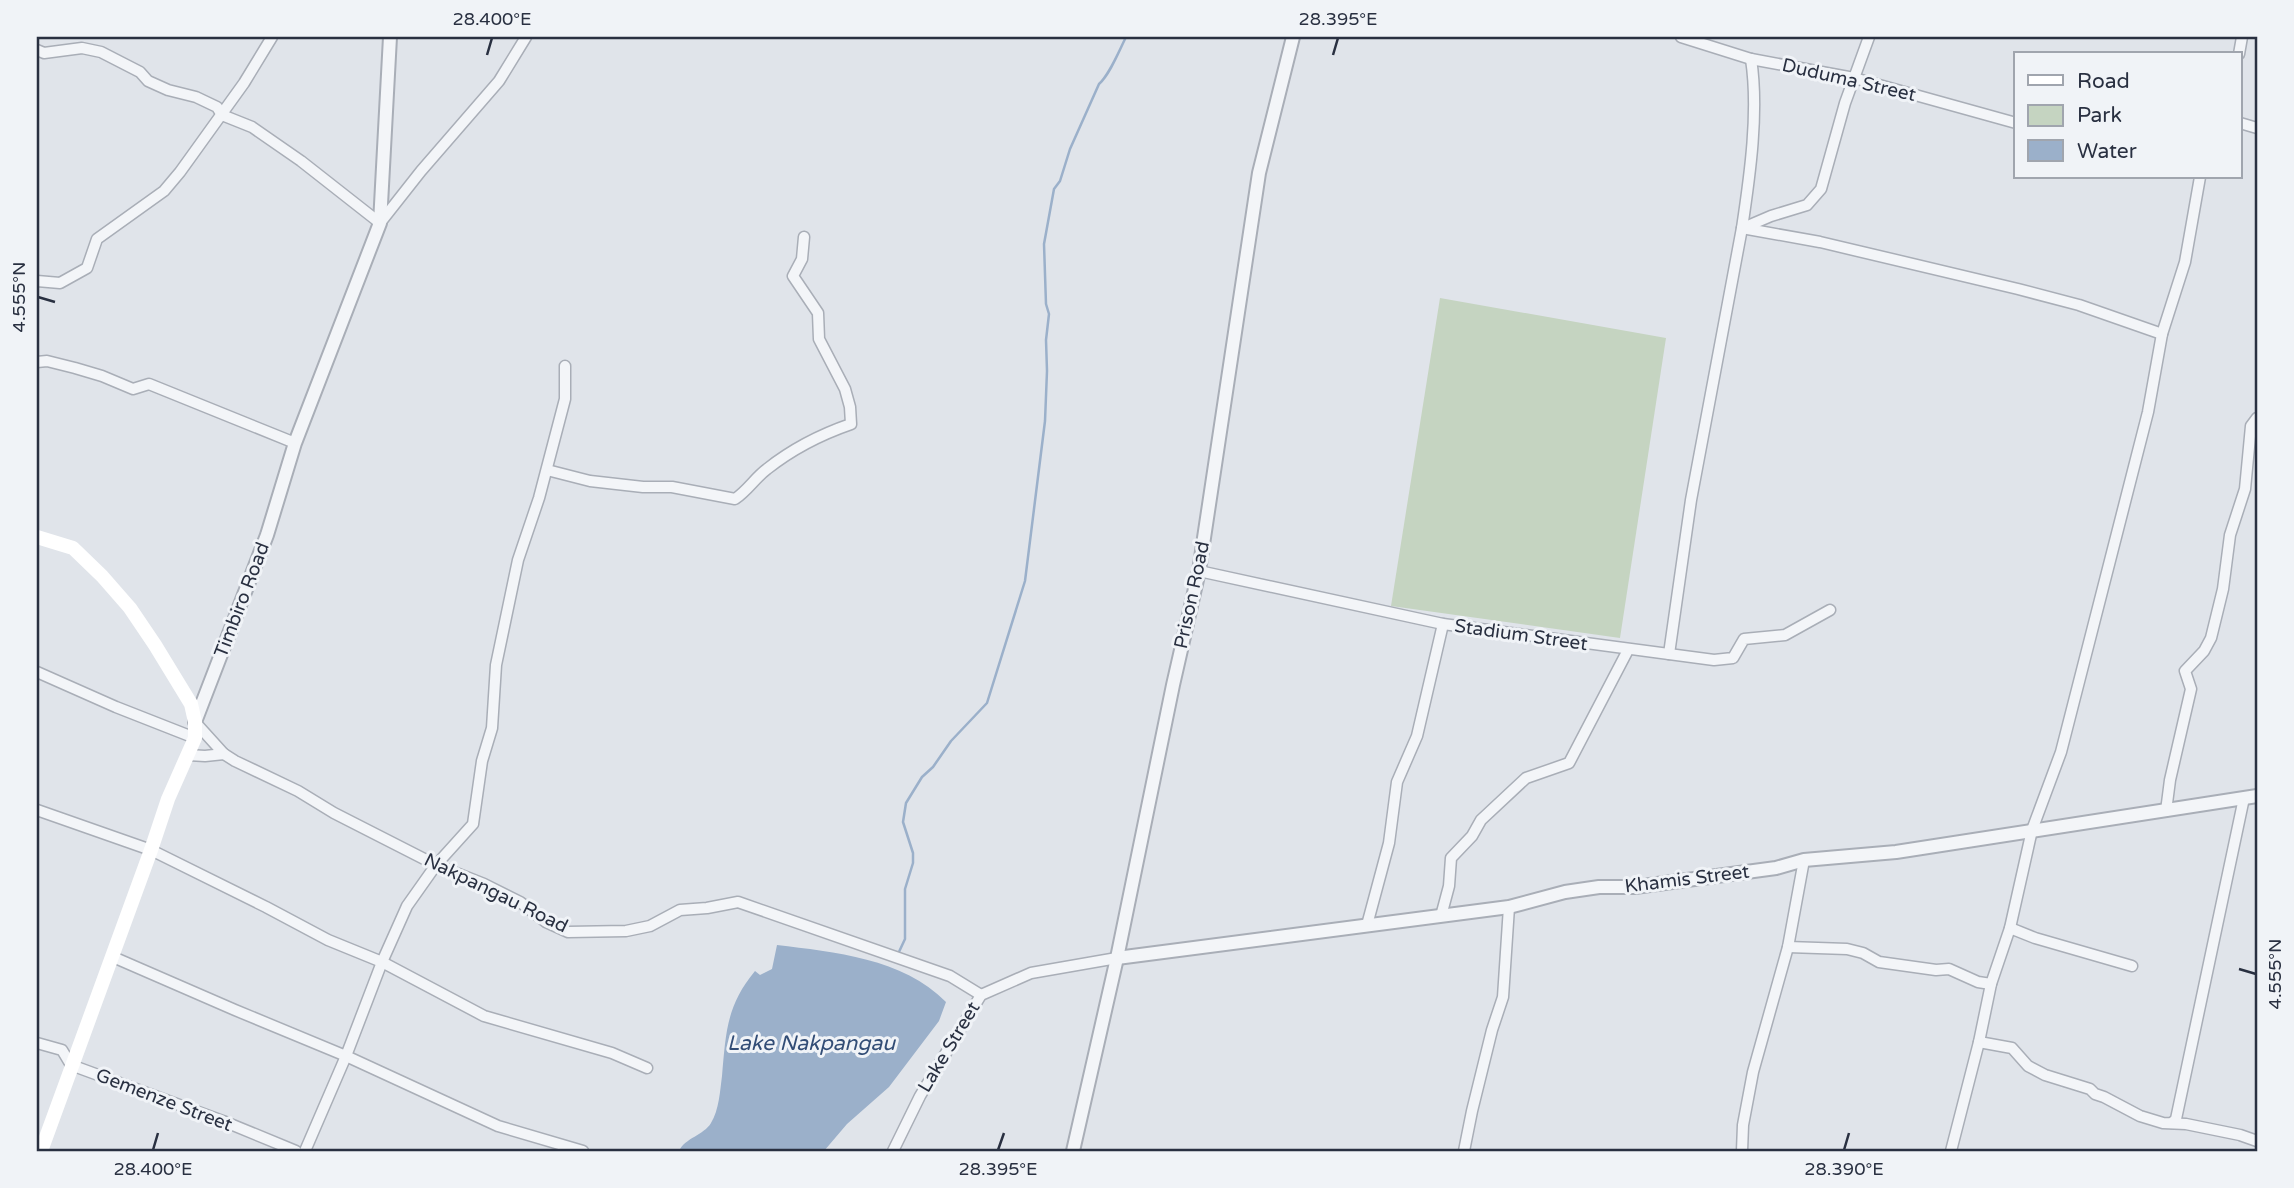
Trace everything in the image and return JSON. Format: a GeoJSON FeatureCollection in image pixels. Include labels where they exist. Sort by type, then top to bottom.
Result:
{"type":"FeatureCollection","features":[{"type":"Feature","properties":{"kind":"main road"},"geometry":{"type":"LineString","coordinates":[[37,537],[73,548],[123,600],[156,645],[191,704],[195,722]]}},
{"type":"Feature","properties":{"kind":"main road","name":"Timbiro Road"},"geometry":{"type":"LineString","coordinates":[[41,1151],[169,799],[195,738],[195,722]]}},
{"type":"Feature","properties":{"kind":"street"},"geometry":{"type":"LineString","coordinates":[[37,281],[60,283],[88,268],[97,239],[164,191],[222,115],[272,37]]}},
{"type":"Feature","properties":{"kind":"street","name":"Timbiro Road"},"geometry":{"type":"LineString","coordinates":[[195,722],[267,535],[295,443],[380,223],[390,37]]}},
{"type":"Feature","properties":{"kind":"street"},"geometry":{"type":"LineString","coordinates":[[37,50],[44,53],[82,48],[101,52],[140,72],[148,81],[217,107],[222,115],[252,127],[302,161],[380,223],[499,81],[526,37]]}},
{"type":"Feature","properties":{"kind":"street","name":"Prison Road"},"geometry":{"type":"LineString","coordinates":[[1073,1151],[1199,571],[1259,173],[1293,37]]}},
{"type":"Feature","properties":{"kind":"street","name":"Duduma Street"},"geometry":{"type":"LineString","coordinates":[[1681,37],[1751,58],[1854,78],[2014,122]]}},
{"type":"Feature","properties":{"kind":"street"},"geometry":{"type":"LineString","coordinates":[[1742,228],[1807,205],[1821,189],[1869,37]]}},
{"type":"Feature","properties":{"kind":"street"},"geometry":{"type":"LineString","coordinates":[[1669,654],[1692,500],[1748,185],[1754,103],[1751,58]]}},
{"type":"Feature","properties":{"kind":"street"},"geometry":{"type":"LineString","coordinates":[[1951,1151],[1991,984],[2010,928],[2032,830],[2061,752],[2148,412],[2162,334],[2185,262],[2199,178]]}},
{"type":"Feature","properties":{"kind":"street"},"geometry":{"type":"LineString","coordinates":[[1742,228],[1820,242],[2018,289],[2079,305],[2162,334]]}},
{"type":"Feature","properties":{"kind":"street"},"geometry":{"type":"LineString","coordinates":[[547,470],[590,481],[643,487],[672,486],[735,499],[776,463],[819,436],[850,424],[850,407],[845,389],[819,339],[818,313],[793,276],[802,259],[804,237]]}},
{"type":"Feature","properties":{"kind":"street"},"geometry":{"type":"LineString","coordinates":[[37,362],[47,361],[84,371],[133,389],[149,384],[295,443]]}},
{"type":"Feature","properties":{"kind":"street"},"geometry":{"type":"LineString","coordinates":[[305,1151],[407,906],[436,865],[473,824],[482,761],[492,728],[496,665],[518,560],[547,470],[565,398],[565,366]]}},
{"type":"Feature","properties":{"kind":"street"},"geometry":{"type":"LineString","coordinates":[[2166,811],[2170,780],[2191,689],[2185,671],[2211,638],[2223,589],[2231,528],[2245,489],[2251,426],[2257,418]]}},
{"type":"Feature","properties":{"kind":"street","name":"Stadium Street"},"geometry":{"type":"LineString","coordinates":[[1199,571],[1443,624],[1628,650],[1724,660],[1733,658],[1744,639],[1785,635],[1830,610]]}},
{"type":"Feature","properties":{"kind":"street"},"geometry":{"type":"LineString","coordinates":[[1367,925],[1388,843],[1397,782],[1417,736],[1443,624]]}},
{"type":"Feature","properties":{"kind":"street"},"geometry":{"type":"LineString","coordinates":[[1441,916],[1449,886],[1451,858],[1472,836],[1481,820],[1526,778],[1569,763],[1628,650]]}},
{"type":"Feature","properties":{"kind":"street"},"geometry":{"type":"LineString","coordinates":[[37,672],[195,738]]}},
{"type":"Feature","properties":{"kind":"street","name":"Nakpangau Road"},"geometry":{"type":"LineString","coordinates":[[195,722],[224,754],[436,865],[520,902],[546,922],[568,932],[626,931],[650,926],[680,910],[738,902],[950,976],[981,995]]}},
{"type":"Feature","properties":{"kind":"street","name":"Nakpangau Road"},"geometry":{"type":"LineString","coordinates":[[188,755],[224,754]]}},
{"type":"Feature","properties":{"kind":"street","name":"Khamis Street"},"geometry":{"type":"LineString","coordinates":[[1117,958],[1509,907],[1565,892],[1599,887],[1635,887],[1776,868],[1804,860],[1896,852],[2257,796]]}},
{"type":"Feature","properties":{"kind":"street"},"geometry":{"type":"LineString","coordinates":[[2172,1124],[2176,1119],[2244,798]]}},
{"type":"Feature","properties":{"kind":"street"},"geometry":{"type":"LineString","coordinates":[[37,810],[151,850],[328,940],[382,961],[484,1016],[612,1053],[648,1068]]}},
{"type":"Feature","properties":{"kind":"street"},"geometry":{"type":"LineString","coordinates":[[1742,1151],[1743,1125],[1753,1072],[1788,947],[1804,860]]}},
{"type":"Feature","properties":{"kind":"street"},"geometry":{"type":"LineString","coordinates":[[1464,1151],[1503,997],[1509,907]]}},
{"type":"Feature","properties":{"kind":"street"},"geometry":{"type":"LineString","coordinates":[[2010,928],[2035,939],[2132,966]]}},
{"type":"Feature","properties":{"kind":"street"},"geometry":{"type":"LineString","coordinates":[[1788,947],[1847,949],[1863,953],[1879,962],[1936,970],[1949,969],[1978,982],[1991,984]]}},
{"type":"Feature","properties":{"kind":"street"},"geometry":{"type":"LineString","coordinates":[[113,957],[346,1056],[498,1126],[583,1151]]}},
{"type":"Feature","properties":{"kind":"street","name":"Lake Street"},"geometry":{"type":"LineString","coordinates":[[893,1151],[920,1096],[981,995],[1031,973],[1117,958]]}},
{"type":"Feature","properties":{"kind":"street"},"geometry":{"type":"LineString","coordinates":[[1979,1042],[2012,1048],[2028,1066],[2045,1075],[2090,1089],[2140,1116],[2227,1132],[2257,1141]]}},
{"type":"Feature","properties":{"kind":"street","name":"Gemenze Street"},"geometry":{"type":"LineString","coordinates":[[37,1043],[62,1050],[71,1065],[296,1151]]}},
{"type":"Feature","properties":{"kind":"green space"},"geometry":{"type":"Polygon","coordinates":[[[1440,298],[1666,338],[1620,638],[1391,606],[1440,298]]]}},
{"type":"Feature","properties":{"kind":"water","name":"Lake Nakpangau"},"geometry":{"type":"Polygon","coordinates":[[[777,945],[844,955],[889,966],[929,987],[946,1002],[939,1021],[889,1087],[847,1124],[824,1151],[679,1151],[704,1131],[714,1118],[733,1008],[755,971],[760,975],[772,969],[777,945]]]}},
{"type":"Feature","properties":{"kind":"waterway"},"geometry":{"type":"LineString","coordinates":[[898,954],[905,939],[905,889],[913,863],[913,853],[903,822],[906,803],[922,777],[933,767],[951,741],[987,703],[1025,581],[1045,421],[1049,314],[1046,304],[1044,244],[1054,189],[1060,181],[1070,149],[1099,84],[1111,68],[1126,37]]}}]}
